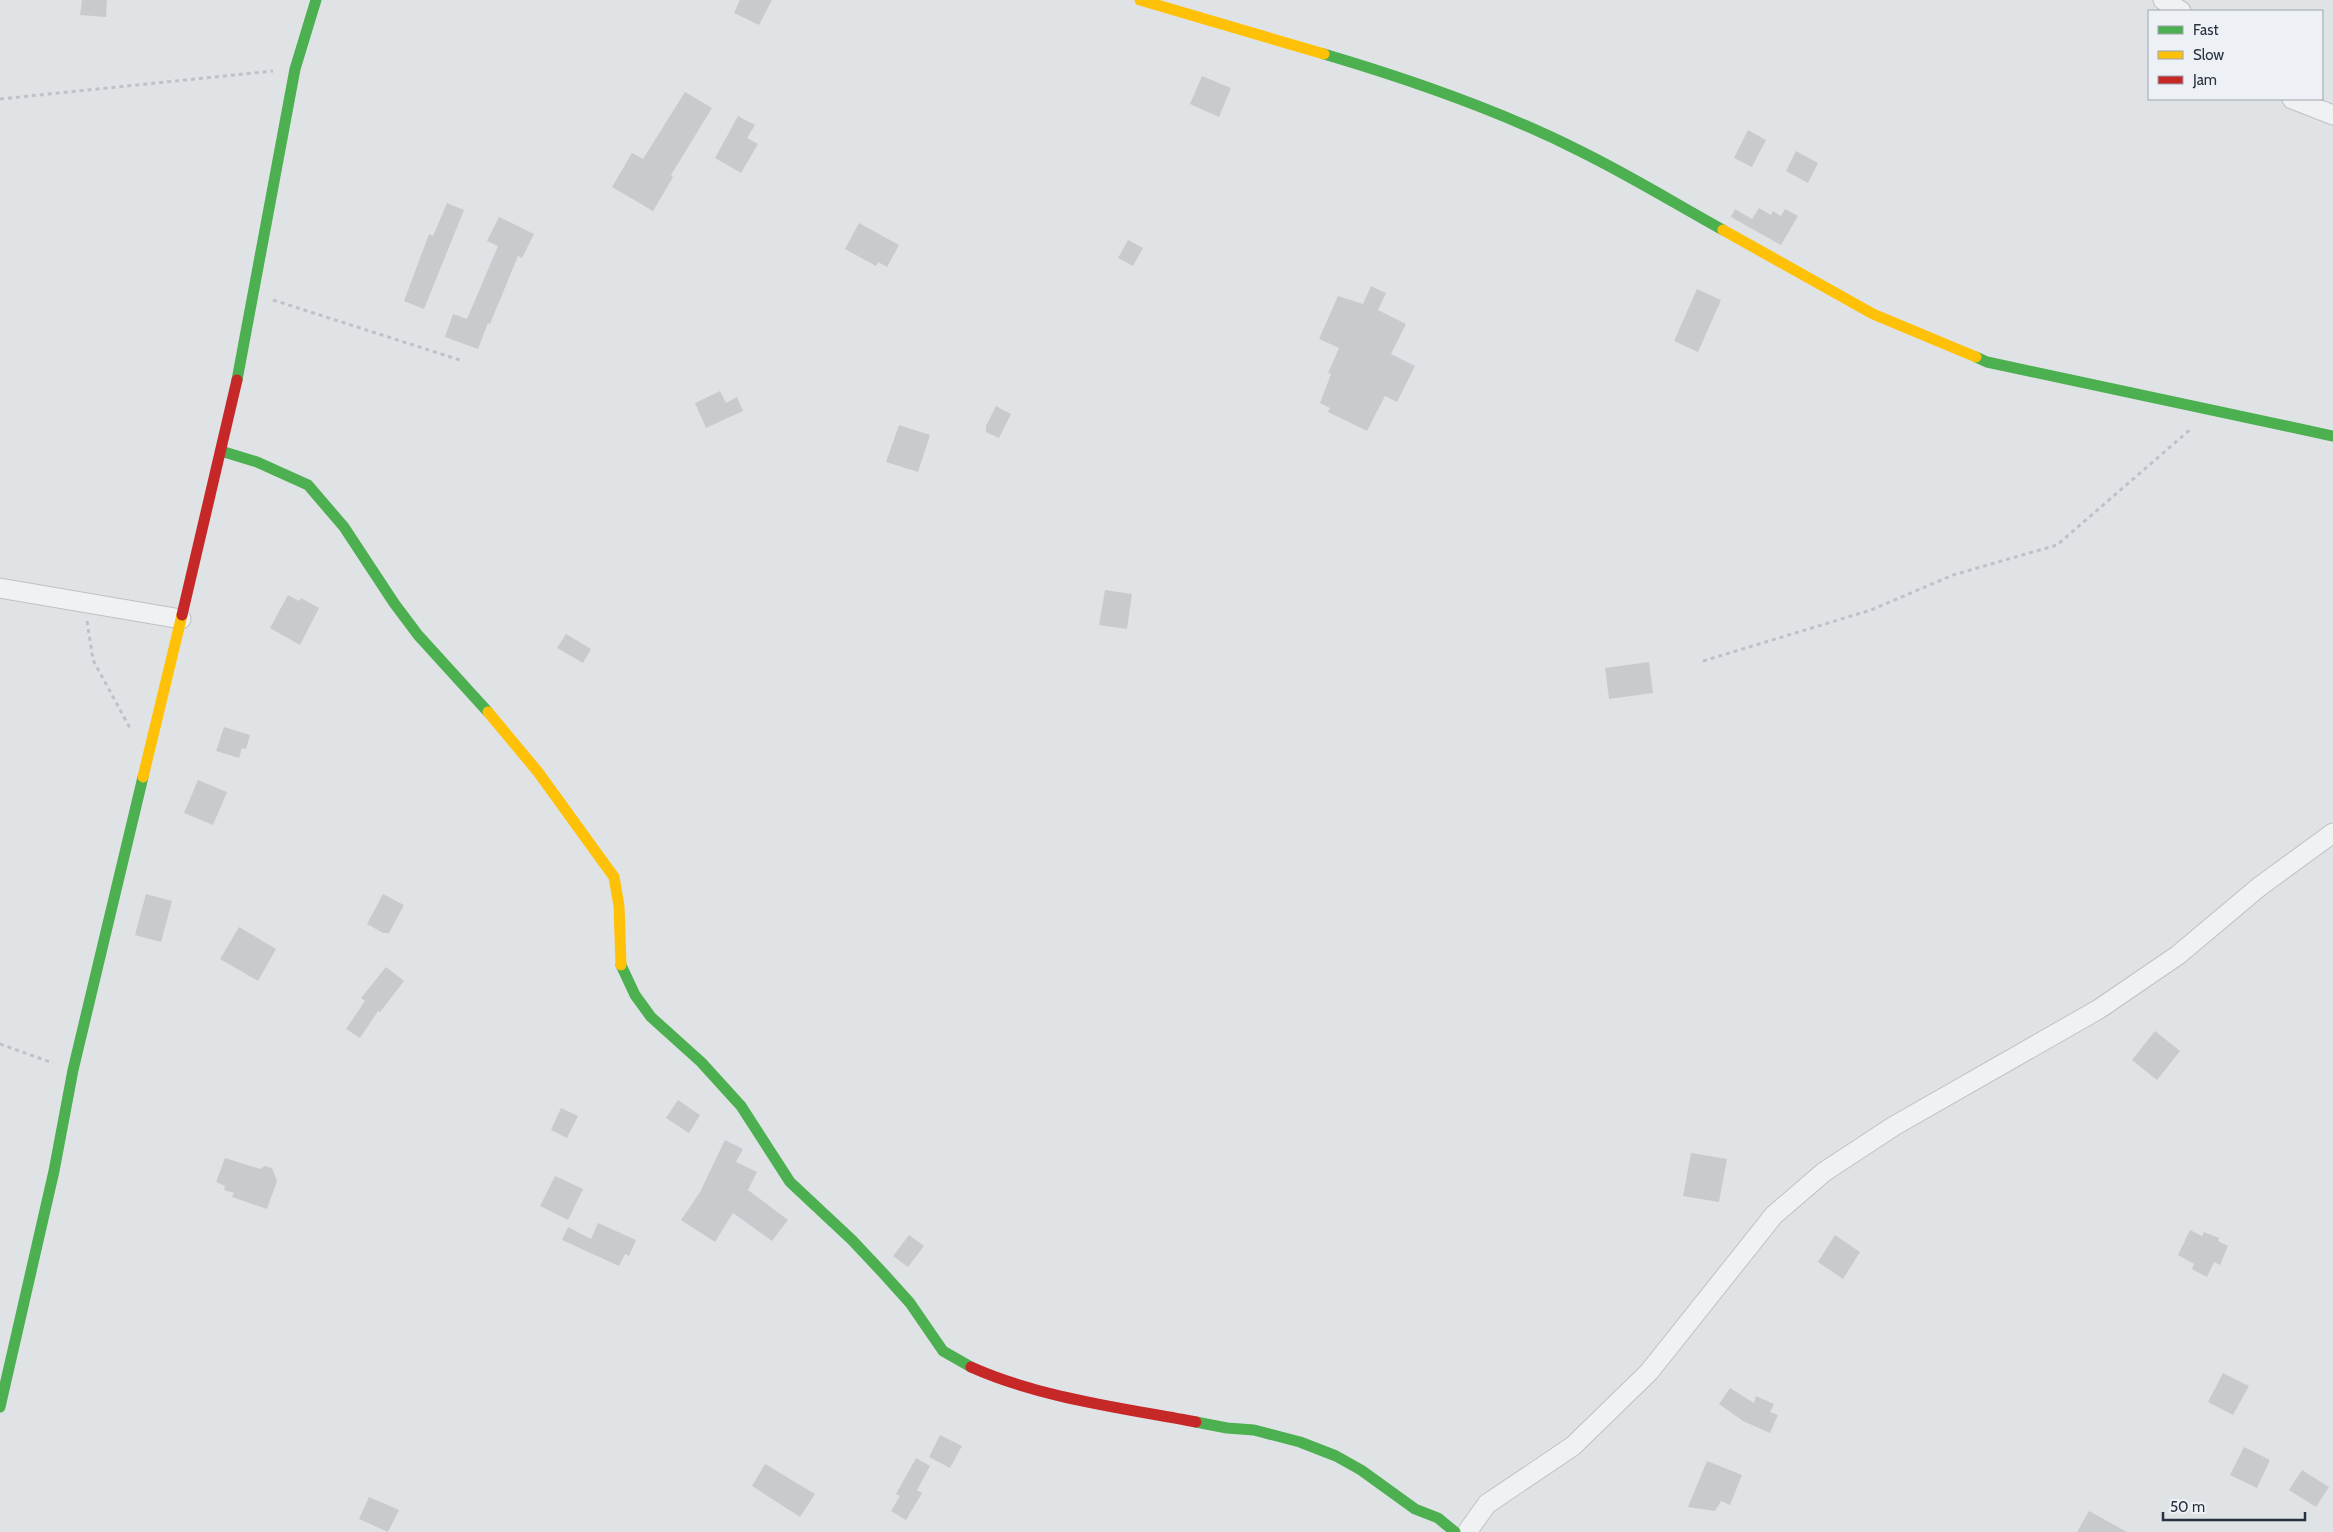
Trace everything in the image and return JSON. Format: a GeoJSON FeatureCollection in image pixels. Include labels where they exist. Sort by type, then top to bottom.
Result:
{"type":"FeatureCollection","features":[{"type":"Feature","properties":{"kind":"street"},"geometry":{"type":"LineString","coordinates":[[0,1406],[54,1171],[73,1070],[151,751],[221,451],[253,294],[295,69],[316,0]]}},
{"type":"Feature","properties":{"kind":"street"},"geometry":{"type":"LineString","coordinates":[[1140,0],[1392,74],[1508,118],[1581,151],[1873,314],[1987,362],[2333,436]]}},
{"type":"Feature","properties":{"kind":"street"},"geometry":{"type":"LineString","coordinates":[[2163,0],[2178,10]]}},
{"type":"Feature","properties":{"kind":"street"},"geometry":{"type":"LineString","coordinates":[[2295,100],[2333,115]]}},
{"type":"Feature","properties":{"kind":"street"},"geometry":{"type":"LineString","coordinates":[[221,451],[257,462],[308,485],[344,527],[394,604],[418,635],[493,718],[538,772],[614,877],[620,906],[620,962],[635,995],[651,1017],[701,1062],[741,1106],[790,1182],[852,1240],[883,1273],[910,1303],[943,1351],[959,1362],[1000,1380],[1079,1399],[1227,1428],[1254,1430],[1300,1442],[1336,1456],[1361,1470],[1415,1509],[1438,1518],[1455,1532]]}},
{"type":"Feature","properties":{"kind":"street"},"geometry":{"type":"LineString","coordinates":[[0,588],[182,619]]}},
{"type":"Feature","properties":{"kind":"street"},"geometry":{"type":"LineString","coordinates":[[1467,1532],[1487,1504],[1573,1446],[1649,1372],[1774,1215],[1824,1172],[1894,1126],[2099,1009],[2178,955],[2259,887],[2333,833]]}},
{"type":"Feature","properties":{"kind":"path"},"geometry":{"type":"LineString","coordinates":[[0,99],[295,69]]}},
{"type":"Feature","properties":{"kind":"path"},"geometry":{"type":"LineString","coordinates":[[253,294],[463,361]]}},
{"type":"Feature","properties":{"kind":"path"},"geometry":{"type":"LineString","coordinates":[[1703,661],[1871,610],[1953,575],[2057,545],[2169,450],[2211,410]]}},
{"type":"Feature","properties":{"kind":"path"},"geometry":{"type":"LineString","coordinates":[[84,603],[92,660],[128,727],[151,751]]}},
{"type":"Feature","properties":{"kind":"path"},"geometry":{"type":"LineString","coordinates":[[0,1044],[73,1070]]}},
{"type":"Feature","properties":{"kind":"building"},"geometry":{"type":"Polygon","coordinates":[[[82,0],[107,0],[106,17],[80,15],[82,0]]]}},
{"type":"Feature","properties":{"kind":"building"},"geometry":{"type":"Polygon","coordinates":[[[740,0],[772,0],[759,25],[734,13],[740,0]]]}},
{"type":"Feature","properties":{"kind":"building"},"geometry":{"type":"Polygon","coordinates":[[[1202,76],[1231,88],[1219,117],[1190,104],[1202,76]]]}},
{"type":"Feature","properties":{"kind":"building"},"geometry":{"type":"Polygon","coordinates":[[[685,92],[712,108],[671,175],[673,177],[653,211],[612,187],[632,153],[643,159],[685,92]]]}},
{"type":"Feature","properties":{"kind":"building"},"geometry":{"type":"Polygon","coordinates":[[[738,116],[755,125],[747,138],[758,144],[741,173],[715,158],[738,116]]]}},
{"type":"Feature","properties":{"kind":"building"},"geometry":{"type":"Polygon","coordinates":[[[1748,130],[1766,140],[1752,167],[1734,158],[1748,130]]]}},
{"type":"Feature","properties":{"kind":"building"},"geometry":{"type":"Polygon","coordinates":[[[1796,151],[1818,163],[1808,183],[1786,171],[1796,151]]]}},
{"type":"Feature","properties":{"kind":"building"},"geometry":{"type":"Polygon","coordinates":[[[447,203],[464,210],[424,309],[404,301],[429,234],[433,236],[447,203]]]}},
{"type":"Feature","properties":{"kind":"building"},"geometry":{"type":"Polygon","coordinates":[[[1759,208],[1771,215],[1773,211],[1781,216],[1785,209],[1798,216],[1781,245],[1731,217],[1735,209],[1752,219],[1759,208]]]}},
{"type":"Feature","properties":{"kind":"building"},"geometry":{"type":"Polygon","coordinates":[[[499,217],[534,234],[522,258],[518,256],[478,349],[445,337],[453,314],[467,319],[498,246],[487,241],[499,217]]]}},
{"type":"Feature","properties":{"kind":"building"},"geometry":{"type":"Polygon","coordinates":[[[859,223],[899,245],[887,267],[878,262],[876,266],[845,249],[859,223]]]}},
{"type":"Feature","properties":{"kind":"building"},"geometry":{"type":"Polygon","coordinates":[[[1128,240],[1143,248],[1133,266],[1118,258],[1128,240]]]}},
{"type":"Feature","properties":{"kind":"building"},"geometry":{"type":"Polygon","coordinates":[[[1371,286],[1386,293],[1378,310],[1406,324],[1391,354],[1415,366],[1397,402],[1385,396],[1367,431],[1328,412],[1330,408],[1320,403],[1331,374],[1328,373],[1339,348],[1319,339],[1338,296],[1363,304],[1371,286]]]}},
{"type":"Feature","properties":{"kind":"building"},"geometry":{"type":"Polygon","coordinates":[[[1697,289],[1721,300],[1698,352],[1674,341],[1697,289]]]}},
{"type":"Feature","properties":{"kind":"building"},"geometry":{"type":"Polygon","coordinates":[[[720,391],[726,403],[737,397],[743,411],[706,428],[695,403],[720,391]]]}},
{"type":"Feature","properties":{"kind":"building"},"geometry":{"type":"Polygon","coordinates":[[[996,406],[1011,414],[999,438],[986,432],[986,426],[996,406]]]}},
{"type":"Feature","properties":{"kind":"building"},"geometry":{"type":"Polygon","coordinates":[[[899,425],[930,435],[918,472],[886,462],[899,425]]]}},
{"type":"Feature","properties":{"kind":"building"},"geometry":{"type":"Polygon","coordinates":[[[1105,590],[1132,594],[1127,629],[1099,625],[1105,590]]]}},
{"type":"Feature","properties":{"kind":"building"},"geometry":{"type":"Polygon","coordinates":[[[288,595],[299,601],[301,598],[319,608],[300,645],[270,628],[288,595]]]}},
{"type":"Feature","properties":{"kind":"building"},"geometry":{"type":"Polygon","coordinates":[[[566,634],[591,649],[583,663],[557,648],[566,634]]]}},
{"type":"Feature","properties":{"kind":"building"},"geometry":{"type":"Polygon","coordinates":[[[1649,662],[1653,693],[1609,699],[1605,668],[1649,662]]]}},
{"type":"Feature","properties":{"kind":"building"},"geometry":{"type":"Polygon","coordinates":[[[224,727],[250,735],[246,749],[242,748],[239,758],[216,751],[224,727]]]}},
{"type":"Feature","properties":{"kind":"building"},"geometry":{"type":"Polygon","coordinates":[[[198,780],[227,792],[213,825],[184,813],[198,780]]]}},
{"type":"Feature","properties":{"kind":"building"},"geometry":{"type":"Polygon","coordinates":[[[146,894],[172,901],[161,942],[135,935],[146,894]]]}},
{"type":"Feature","properties":{"kind":"building"},"geometry":{"type":"Polygon","coordinates":[[[383,894],[404,905],[389,933],[383,933],[367,924],[383,894]]]}},
{"type":"Feature","properties":{"kind":"building"},"geometry":{"type":"Polygon","coordinates":[[[239,927],[276,949],[258,981],[220,959],[239,927]]]}},
{"type":"Feature","properties":{"kind":"building"},"geometry":{"type":"Polygon","coordinates":[[[386,967],[404,981],[380,1012],[378,1011],[360,1038],[346,1029],[365,1001],[361,998],[386,967]]]}},
{"type":"Feature","properties":{"kind":"building"},"geometry":{"type":"Polygon","coordinates":[[[2155,1031],[2180,1051],[2157,1080],[2132,1060],[2155,1031]]]}},
{"type":"Feature","properties":{"kind":"building"},"geometry":{"type":"Polygon","coordinates":[[[678,1100],[700,1115],[689,1133],[666,1118],[678,1100]]]}},
{"type":"Feature","properties":{"kind":"building"},"geometry":{"type":"Polygon","coordinates":[[[561,1108],[578,1116],[567,1138],[551,1130],[561,1108]]]}},
{"type":"Feature","properties":{"kind":"building"},"geometry":{"type":"Polygon","coordinates":[[[725,1140],[743,1149],[736,1162],[757,1172],[748,1190],[788,1220],[772,1241],[733,1213],[715,1242],[681,1220],[700,1192],[725,1140]]]}},
{"type":"Feature","properties":{"kind":"building"},"geometry":{"type":"Polygon","coordinates":[[[1691,1153],[1727,1159],[1719,1202],[1683,1196],[1691,1153]]]}},
{"type":"Feature","properties":{"kind":"building"},"geometry":{"type":"Polygon","coordinates":[[[225,1158],[260,1169],[265,1166],[272,1168],[277,1181],[267,1209],[232,1197],[234,1193],[224,1190],[225,1186],[216,1182],[225,1158]]]}},
{"type":"Feature","properties":{"kind":"building"},"geometry":{"type":"Polygon","coordinates":[[[555,1176],[583,1189],[568,1220],[540,1206],[555,1176]]]}},
{"type":"Feature","properties":{"kind":"building"},"geometry":{"type":"Polygon","coordinates":[[[598,1223],[636,1240],[629,1256],[625,1254],[619,1266],[562,1240],[568,1227],[591,1239],[598,1223]]]}},
{"type":"Feature","properties":{"kind":"building"},"geometry":{"type":"Polygon","coordinates":[[[2190,1230],[2202,1236],[2204,1232],[2219,1238],[2218,1241],[2228,1246],[2220,1265],[2214,1262],[2207,1277],[2192,1269],[2194,1264],[2178,1255],[2190,1230]]]}},
{"type":"Feature","properties":{"kind":"building"},"geometry":{"type":"Polygon","coordinates":[[[909,1235],[924,1246],[908,1267],[893,1256],[909,1235]]]}},
{"type":"Feature","properties":{"kind":"building"},"geometry":{"type":"Polygon","coordinates":[[[1835,1235],[1860,1252],[1843,1279],[1818,1262],[1835,1235]]]}},
{"type":"Feature","properties":{"kind":"building"},"geometry":{"type":"Polygon","coordinates":[[[2223,1373],[2249,1386],[2233,1415],[2208,1402],[2223,1373]]]}},
{"type":"Feature","properties":{"kind":"building"},"geometry":{"type":"Polygon","coordinates":[[[1730,1388],[1754,1403],[1756,1396],[1774,1404],[1770,1412],[1778,1415],[1770,1433],[1743,1421],[1719,1404],[1730,1388]]]}},
{"type":"Feature","properties":{"kind":"building"},"geometry":{"type":"Polygon","coordinates":[[[940,1435],[962,1446],[950,1468],[929,1457],[940,1435]]]}},
{"type":"Feature","properties":{"kind":"building"},"geometry":{"type":"Polygon","coordinates":[[[2244,1447],[2270,1460],[2257,1488],[2230,1475],[2244,1447]]]}},
{"type":"Feature","properties":{"kind":"building"},"geometry":{"type":"Polygon","coordinates":[[[916,1458],[930,1466],[917,1490],[922,1493],[906,1520],[891,1511],[900,1496],[896,1494],[916,1458]]]}},
{"type":"Feature","properties":{"kind":"building"},"geometry":{"type":"Polygon","coordinates":[[[1707,1461],[1742,1475],[1730,1505],[1721,1501],[1715,1511],[1688,1507],[1707,1461]]]}},
{"type":"Feature","properties":{"kind":"building"},"geometry":{"type":"Polygon","coordinates":[[[765,1464],[815,1494],[800,1517],[752,1486],[765,1464]]]}},
{"type":"Feature","properties":{"kind":"building"},"geometry":{"type":"Polygon","coordinates":[[[2302,1470],[2329,1487],[2316,1507],[2289,1490],[2302,1470]]]}},
{"type":"Feature","properties":{"kind":"building"},"geometry":{"type":"Polygon","coordinates":[[[369,1497],[399,1510],[388,1532],[359,1519],[369,1497]]]}},
{"type":"Feature","properties":{"kind":"building"},"geometry":{"type":"Polygon","coordinates":[[[2089,1511],[2127,1532],[2077,1532],[2089,1511]]]}},
{"type":"Feature","properties":{"kind":"traffic: fast"},"geometry":{"type":"LineString","coordinates":[[237,380],[295,69],[316,0]]}},
{"type":"Feature","properties":{"kind":"traffic: fast"},"geometry":{"type":"LineString","coordinates":[[1324,54],[1422,85],[1518,122],[1598,160],[1723,230]]}},
{"type":"Feature","properties":{"kind":"traffic: fast"},"geometry":{"type":"LineString","coordinates":[[1976,357],[1987,362],[2333,436]]}},
{"type":"Feature","properties":{"kind":"traffic: fast"},"geometry":{"type":"LineString","coordinates":[[221,451],[257,462],[308,485],[344,527],[394,603],[418,635],[488,712]]}},
{"type":"Feature","properties":{"kind":"traffic: fast"},"geometry":{"type":"LineString","coordinates":[[0,1407],[54,1171],[73,1070],[143,777]]}},
{"type":"Feature","properties":{"kind":"traffic: fast"},"geometry":{"type":"LineString","coordinates":[[621,965],[635,995],[651,1017],[701,1062],[741,1106],[790,1182],[852,1240],[883,1273],[910,1303],[943,1351],[971,1367]]}},
{"type":"Feature","properties":{"kind":"traffic: fast"},"geometry":{"type":"LineString","coordinates":[[1196,1422],[1227,1428],[1254,1430],[1300,1442],[1336,1456],[1361,1470],[1415,1509],[1438,1518],[1455,1532]]}},
{"type":"Feature","properties":{"kind":"traffic: slow"},"geometry":{"type":"LineString","coordinates":[[1140,0],[1324,54]]}},
{"type":"Feature","properties":{"kind":"traffic: slow"},"geometry":{"type":"LineString","coordinates":[[1723,230],[1873,314],[1976,357]]}},
{"type":"Feature","properties":{"kind":"traffic: slow"},"geometry":{"type":"LineString","coordinates":[[143,777],[182,615]]}},
{"type":"Feature","properties":{"kind":"traffic: slow"},"geometry":{"type":"LineString","coordinates":[[488,712],[538,772],[614,877],[619,906],[621,965]]}},
{"type":"Feature","properties":{"kind":"traffic: jam"},"geometry":{"type":"LineString","coordinates":[[182,615],[237,380]]}},
{"type":"Feature","properties":{"kind":"traffic: jam"},"geometry":{"type":"LineString","coordinates":[[971,1367],[997,1378],[1053,1394],[1111,1407],[1196,1422]]}}]}
